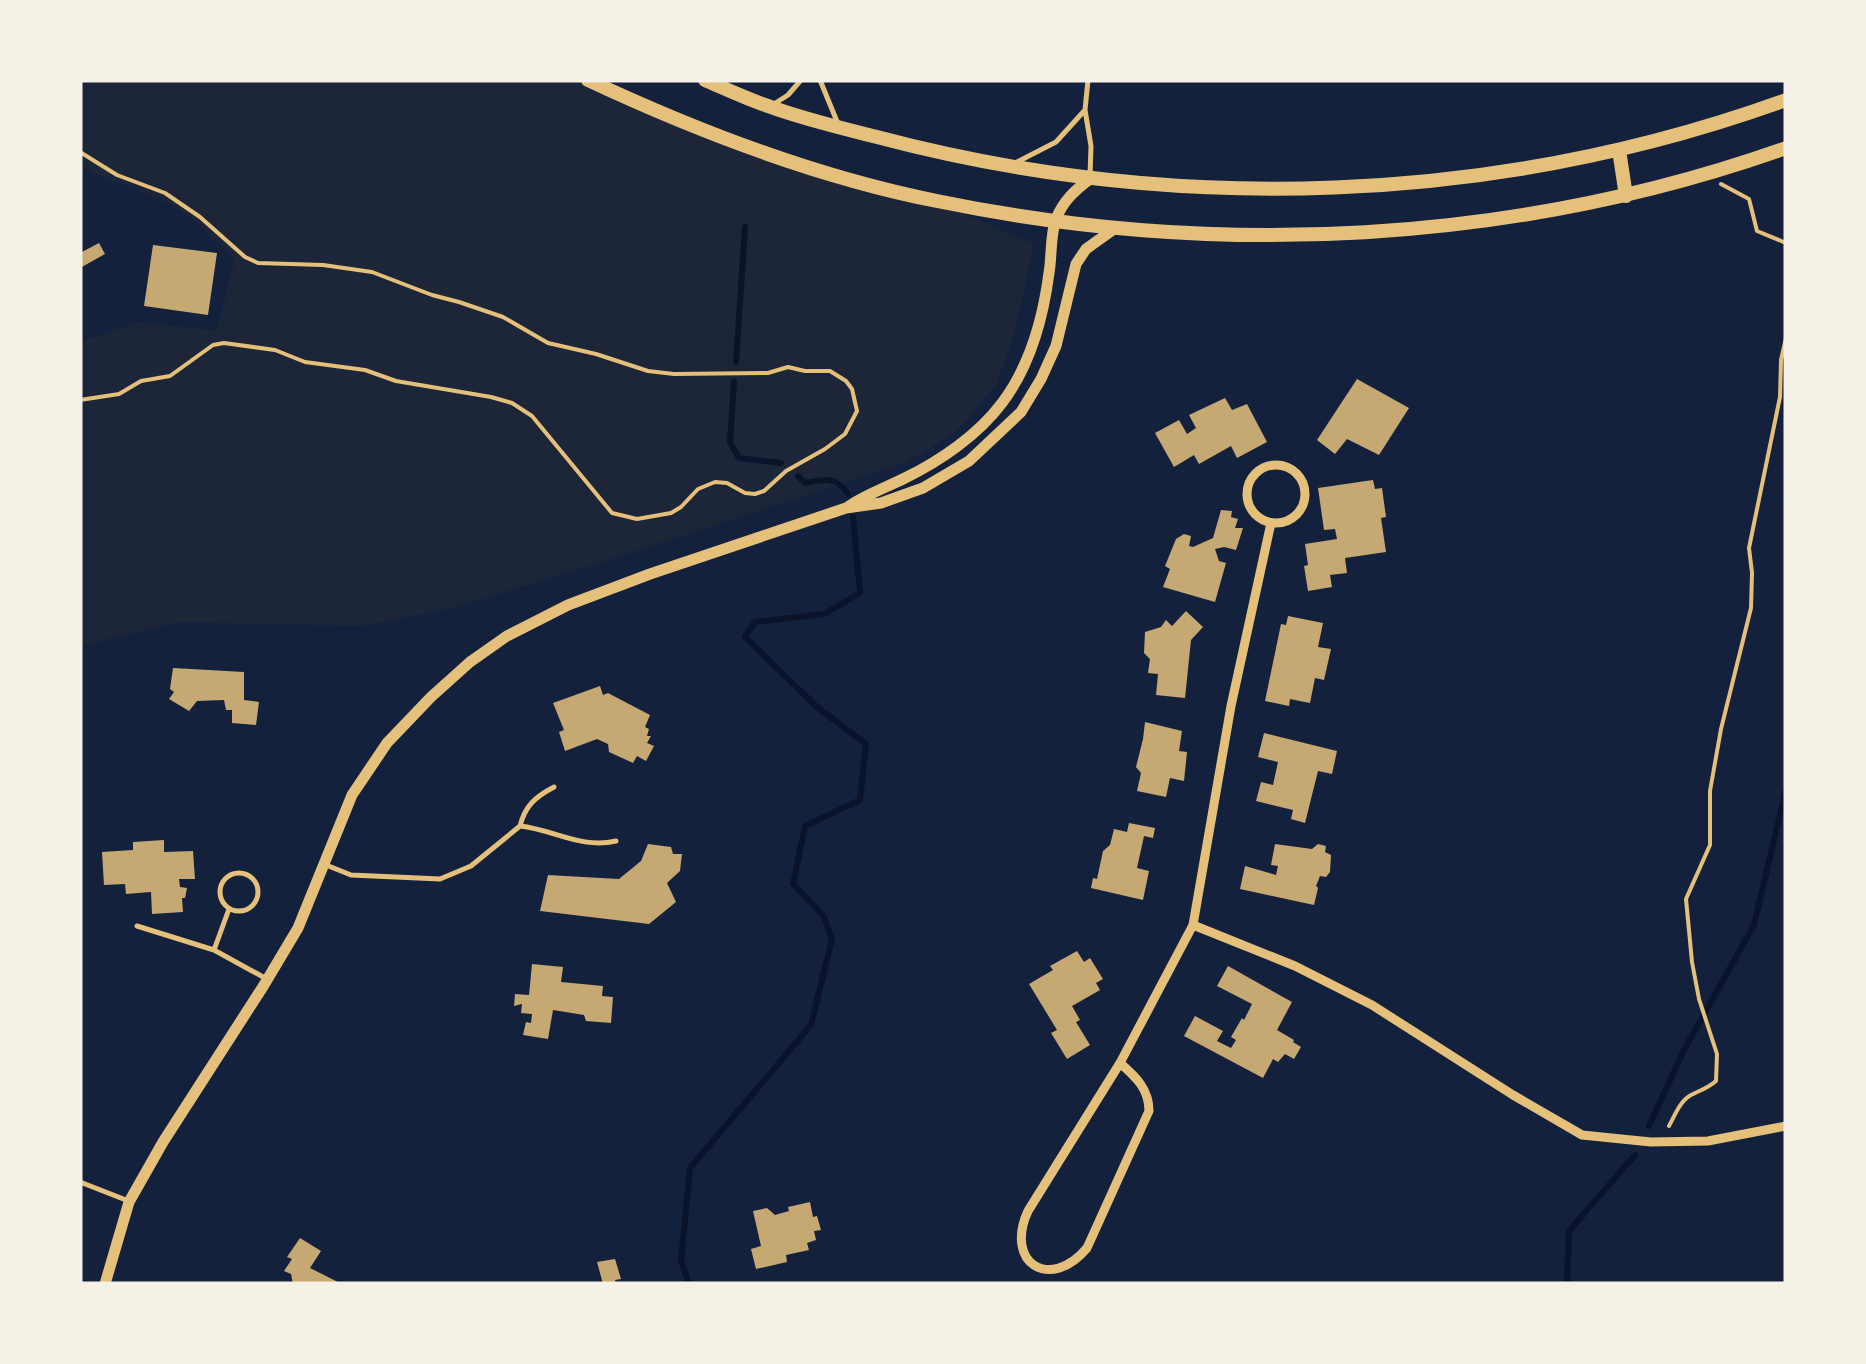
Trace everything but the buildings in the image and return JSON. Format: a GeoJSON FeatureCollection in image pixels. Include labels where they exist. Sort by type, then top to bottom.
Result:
{"type":"FeatureCollection","features":[{"type":"Feature","properties":{"kind":"main road"},"geometry":{"type":"LineString","coordinates":[[588,80],[668,117],[820,170],[934,201],[1114,230],[1244,236],[1407,230],[1626,196],[1786,148]]}},
{"type":"Feature","properties":{"kind":"main road"},"geometry":{"type":"LineString","coordinates":[[705,80],[770,107],[935,152],[1090,179],[1195,188],[1330,188],[1470,177],[1619,150],[1786,100]]}},
{"type":"Feature","properties":{"kind":"main road"},"geometry":{"type":"LineString","coordinates":[[1619,150],[1626,196]]}},
{"type":"Feature","properties":{"kind":"street"},"geometry":{"type":"LineString","coordinates":[[846,508],[954,450],[1000,406],[1020,374],[1041,316],[1054,222],[1069,194],[1090,179]]}},
{"type":"Feature","properties":{"kind":"street"},"geometry":{"type":"LineString","coordinates":[[105,1284],[129,1202],[298,928],[352,794],[388,743],[431,696],[507,636],[584,598],[846,508],[881,503],[923,488],[969,461],[1021,412],[1056,346],[1076,264],[1086,248],[1114,230]]}},
{"type":"Feature","properties":{"kind":"street"},"geometry":{"type":"LineString","coordinates":[[1271,465],[1290,468],[1303,484],[1303,504],[1291,519],[1271,523],[1255,515],[1246,499],[1250,481],[1262,468],[1271,465]]}},
{"type":"Feature","properties":{"kind":"street"},"geometry":{"type":"LineString","coordinates":[[1120,1063],[1144,1088],[1149,1111],[1087,1248],[1076,1261],[1060,1269],[1033,1266],[1023,1253],[1020,1227],[1120,1063],[1192,925],[1231,706],[1271,523]]}},
{"type":"Feature","properties":{"kind":"street"},"geometry":{"type":"LineString","coordinates":[[1192,925],[1295,966],[1372,1005],[1582,1135],[1651,1142],[1708,1141],[1786,1126]]}},
{"type":"Feature","properties":{"kind":"lane"},"geometry":{"type":"LineString","coordinates":[[770,107],[801,80]]}},
{"type":"Feature","properties":{"kind":"lane"},"geometry":{"type":"LineString","coordinates":[[820,80],[839,127]]}},
{"type":"Feature","properties":{"kind":"lane"},"geometry":{"type":"LineString","coordinates":[[1088,80],[1085,110],[1091,142],[1090,179]]}},
{"type":"Feature","properties":{"kind":"lane"},"geometry":{"type":"LineString","coordinates":[[1009,166],[1056,142],[1085,110]]}},
{"type":"Feature","properties":{"kind":"lane"},"geometry":{"type":"LineString","coordinates":[[324,864],[350,874],[440,878],[471,866],[520,826],[524,810],[554,787]]}},
{"type":"Feature","properties":{"kind":"lane"},"geometry":{"type":"LineString","coordinates":[[520,826],[586,844],[616,842]]}},
{"type":"Feature","properties":{"kind":"lane"},"geometry":{"type":"LineString","coordinates":[[246,875],[258,890],[256,901],[247,909],[230,908],[221,899],[220,887],[228,876],[246,875]]}},
{"type":"Feature","properties":{"kind":"lane"},"geometry":{"type":"LineString","coordinates":[[214,950],[230,908]]}},
{"type":"Feature","properties":{"kind":"lane"},"geometry":{"type":"LineString","coordinates":[[137,926],[214,950],[268,979]]}},
{"type":"Feature","properties":{"kind":"lane"},"geometry":{"type":"LineString","coordinates":[[80,1182],[129,1202]]}},
{"type":"Feature","properties":{"kind":"path"},"geometry":{"type":"LineString","coordinates":[[80,152],[117,175],[166,193],[200,217],[244,257],[258,263],[323,265],[372,272],[432,296],[503,317],[548,343],[648,371],[768,374],[788,367],[830,372],[852,389],[857,411],[846,434],[786,471],[764,490],[745,493],[726,483],[714,482],[698,489],[671,512],[637,519],[612,513],[532,416],[512,403],[396,381],[365,370],[306,362],[275,350],[214,345],[170,376],[142,382],[119,394],[80,400]]}},
{"type":"Feature","properties":{"kind":"path"},"geometry":{"type":"LineString","coordinates":[[1704,174],[1749,199],[1757,231],[1786,243]]}},
{"type":"Feature","properties":{"kind":"path"},"geometry":{"type":"LineString","coordinates":[[1670,1124],[1690,1095],[1716,1081],[1718,1054],[1692,962],[1686,899],[1710,845],[1710,791],[1751,608],[1748,548],[1780,397],[1786,338]]}},
{"type":"Feature","properties":{"kind":"shaded area"},"geometry":{"type":"Polygon","coordinates":[[[80,80],[588,80],[668,117],[934,201],[1034,244],[1014,336],[996,385],[956,432],[907,462],[456,607],[361,626],[178,622],[80,646],[80,342],[139,322],[217,331],[235,259],[168,203],[80,166],[80,80]]]}},
{"type":"Feature","properties":{"kind":"waterway"},"geometry":{"type":"LineString","coordinates":[[736,362],[745,227]]}},
{"type":"Feature","properties":{"kind":"waterway"},"geometry":{"type":"LineString","coordinates":[[734,382],[730,442],[739,458],[781,463]]}},
{"type":"Feature","properties":{"kind":"waterway"},"geometry":{"type":"LineString","coordinates":[[798,476],[805,483],[834,482],[848,494]]}},
{"type":"Feature","properties":{"kind":"waterway"},"geometry":{"type":"LineString","coordinates":[[689,1284],[681,1261],[690,1168],[811,1025],[832,939],[823,915],[793,884],[805,826],[860,800],[866,744],[817,707],[745,637],[755,622],[824,614],[860,593],[853,517]]}},
{"type":"Feature","properties":{"kind":"waterway"},"geometry":{"type":"LineString","coordinates":[[1649,1126],[1684,1050],[1754,925],[1786,789]]}},
{"type":"Feature","properties":{"kind":"waterway"},"geometry":{"type":"LineString","coordinates":[[1567,1284],[1569,1231],[1635,1155]]}}]}
